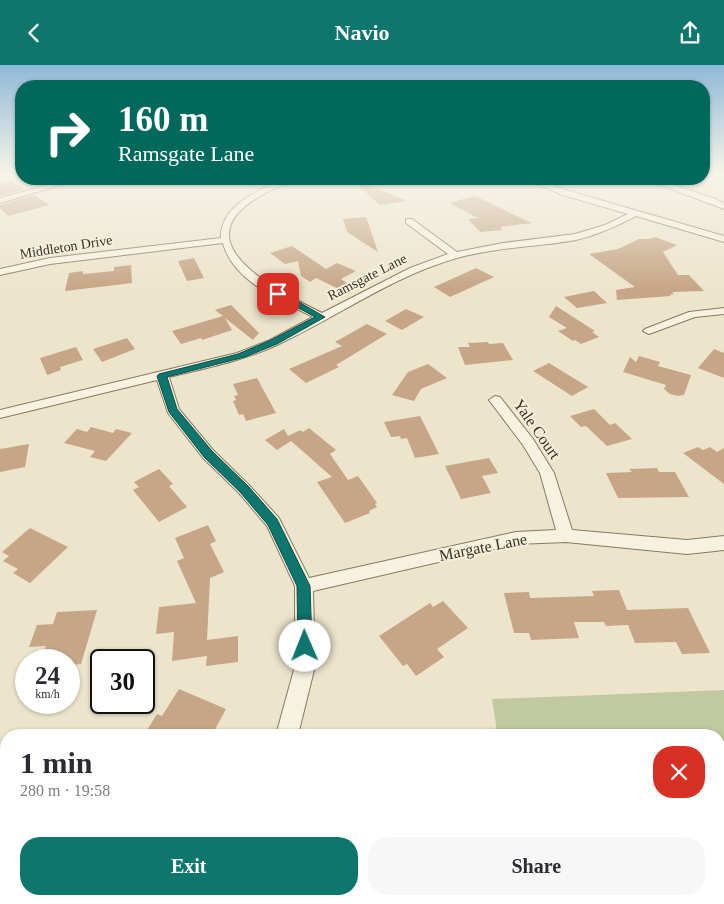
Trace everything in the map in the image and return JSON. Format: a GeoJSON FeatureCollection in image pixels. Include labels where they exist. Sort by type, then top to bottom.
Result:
{"type":"FeatureCollection","features":[{"type":"Feature","properties":{"kind":"street"},"geometry":{"type":"LineString","coordinates":[[237,211],[229,219],[225,228],[225,240],[231,253],[241,266],[264,286],[321,317]]}},
{"type":"Feature","properties":{"kind":"street"},"geometry":{"type":"LineString","coordinates":[[629,211],[724,239]]}},
{"type":"Feature","properties":{"kind":"street","name":"Ramsgate Lane"},"geometry":{"type":"LineString","coordinates":[[0,413],[162,376],[241,355],[274,342],[413,270],[455,255],[503,246],[576,237],[608,227],[635,213]]}},
{"type":"Feature","properties":{"kind":"street"},"geometry":{"type":"LineString","coordinates":[[409,221],[455,255]]}},
{"type":"Feature","properties":{"kind":"street"},"geometry":{"type":"LineString","coordinates":[[711,235],[724,227]]}},
{"type":"Feature","properties":{"kind":"street","name":"Middleton Drive"},"geometry":{"type":"LineString","coordinates":[[0,272],[50,261],[225,240]]}},
{"type":"Feature","properties":{"kind":"street"},"geometry":{"type":"LineString","coordinates":[[649,331],[693,314],[724,311]]}},
{"type":"Feature","properties":{"kind":"street"},"geometry":{"type":"LineString","coordinates":[[162,376],[173,410],[208,454],[244,489],[273,523],[304,586],[305,666],[289,729]]}},
{"type":"Feature","properties":{"kind":"street","name":"Yale Court"},"geometry":{"type":"LineString","coordinates":[[495,400],[528,442],[547,473],[566,537]]}},
{"type":"Feature","properties":{"kind":"street","name":"Margate Lane"},"geometry":{"type":"LineString","coordinates":[[304,586],[516,538],[566,537],[687,547],[724,543]]}},
{"type":"Feature","properties":{"kind":"green space"},"geometry":{"type":"Polygon","coordinates":[[[724,690],[724,729],[496,729],[492,699],[724,690]]]}},
{"type":"Feature","properties":{"kind":"building"},"geometry":{"type":"Polygon","coordinates":[[[3,211],[27,211],[8,216],[3,211]]]}},
{"type":"Feature","properties":{"kind":"building"},"geometry":{"type":"Polygon","coordinates":[[[465,211],[507,211],[532,223],[500,227],[503,230],[480,232],[468,219],[478,218],[465,211]]]}},
{"type":"Feature","properties":{"kind":"building"},"geometry":{"type":"Polygon","coordinates":[[[366,217],[378,252],[347,232],[343,219],[366,217]]]}},
{"type":"Feature","properties":{"kind":"building"},"geometry":{"type":"Polygon","coordinates":[[[655,237],[677,245],[663,252],[678,275],[689,275],[704,291],[672,292],[674,294],[669,295],[671,296],[617,300],[616,290],[635,287],[589,254],[618,249],[639,239],[655,237]]]}},
{"type":"Feature","properties":{"kind":"building"},"geometry":{"type":"Polygon","coordinates":[[[292,246],[326,269],[337,263],[356,271],[341,279],[351,286],[347,293],[316,278],[310,282],[301,276],[298,261],[285,264],[270,253],[292,246]]]}},
{"type":"Feature","properties":{"kind":"building"},"geometry":{"type":"Polygon","coordinates":[[[194,258],[204,278],[187,281],[178,261],[194,258]]]}},
{"type":"Feature","properties":{"kind":"building"},"geometry":{"type":"Polygon","coordinates":[[[131,265],[132,283],[65,291],[69,273],[83,271],[83,274],[114,271],[114,267],[131,265]]]}},
{"type":"Feature","properties":{"kind":"building"},"geometry":{"type":"Polygon","coordinates":[[[476,268],[494,277],[450,297],[434,287],[476,268]]]}},
{"type":"Feature","properties":{"kind":"building"},"geometry":{"type":"Polygon","coordinates":[[[594,291],[607,303],[577,308],[564,297],[594,291]]]}},
{"type":"Feature","properties":{"kind":"building"},"geometry":{"type":"Polygon","coordinates":[[[231,305],[259,333],[253,340],[225,318],[232,330],[202,340],[201,338],[181,344],[172,331],[223,316],[215,310],[231,305]]]}},
{"type":"Feature","properties":{"kind":"building"},"geometry":{"type":"Polygon","coordinates":[[[556,306],[595,331],[592,332],[599,337],[581,344],[558,331],[567,328],[549,317],[556,306]]]}},
{"type":"Feature","properties":{"kind":"building"},"geometry":{"type":"Polygon","coordinates":[[[406,309],[424,317],[402,330],[385,321],[406,309]]]}},
{"type":"Feature","properties":{"kind":"building"},"geometry":{"type":"Polygon","coordinates":[[[367,324],[387,334],[336,365],[339,367],[306,383],[289,369],[342,346],[335,342],[367,324]]]}},
{"type":"Feature","properties":{"kind":"building"},"geometry":{"type":"Polygon","coordinates":[[[127,338],[135,349],[102,362],[93,349],[127,338]]]}},
{"type":"Feature","properties":{"kind":"building"},"geometry":{"type":"Polygon","coordinates":[[[488,342],[489,344],[503,343],[513,360],[465,365],[458,347],[470,347],[468,343],[488,342]]]}},
{"type":"Feature","properties":{"kind":"building"},"geometry":{"type":"Polygon","coordinates":[[[76,347],[83,360],[60,367],[61,370],[47,375],[40,358],[76,347]]]}},
{"type":"Feature","properties":{"kind":"building"},"geometry":{"type":"Polygon","coordinates":[[[714,349],[724,353],[724,378],[698,368],[714,349]]]}},
{"type":"Feature","properties":{"kind":"building"},"geometry":{"type":"Polygon","coordinates":[[[639,356],[660,362],[658,366],[691,375],[684,395],[670,394],[664,389],[666,385],[623,372],[630,357],[636,362],[639,356]]]}},
{"type":"Feature","properties":{"kind":"building"},"geometry":{"type":"Polygon","coordinates":[[[549,363],[588,387],[572,396],[533,371],[549,363]]]}},
{"type":"Feature","properties":{"kind":"building"},"geometry":{"type":"Polygon","coordinates":[[[428,364],[447,378],[421,389],[414,401],[392,395],[408,372],[428,364]]]}},
{"type":"Feature","properties":{"kind":"building"},"geometry":{"type":"Polygon","coordinates":[[[257,378],[276,413],[246,421],[243,414],[239,415],[233,401],[236,400],[234,396],[238,395],[233,384],[257,378]]]}},
{"type":"Feature","properties":{"kind":"building"},"geometry":{"type":"Polygon","coordinates":[[[594,409],[610,425],[615,423],[632,439],[607,446],[586,426],[581,427],[570,416],[594,409]]]}},
{"type":"Feature","properties":{"kind":"building"},"geometry":{"type":"Polygon","coordinates":[[[420,416],[439,454],[415,458],[407,438],[401,439],[400,436],[391,437],[384,422],[420,416]]]}},
{"type":"Feature","properties":{"kind":"building"},"geometry":{"type":"Polygon","coordinates":[[[91,427],[113,433],[116,429],[132,433],[106,461],[90,457],[95,451],[64,443],[77,429],[87,432],[91,427]]]}},
{"type":"Feature","properties":{"kind":"building"},"geometry":{"type":"Polygon","coordinates":[[[309,428],[336,450],[330,454],[348,480],[358,476],[377,503],[375,504],[377,507],[369,511],[370,513],[345,523],[317,482],[332,477],[291,441],[277,450],[265,440],[284,429],[288,436],[300,430],[303,432],[309,428]]]}},
{"type":"Feature","properties":{"kind":"building"},"geometry":{"type":"Polygon","coordinates":[[[29,444],[25,467],[0,472],[0,449],[29,444]]]}},
{"type":"Feature","properties":{"kind":"building"},"geometry":{"type":"Polygon","coordinates":[[[698,447],[703,450],[710,447],[717,452],[724,448],[724,484],[683,453],[698,447]]]}},
{"type":"Feature","properties":{"kind":"building"},"geometry":{"type":"Polygon","coordinates":[[[489,458],[498,473],[482,476],[491,493],[461,499],[445,466],[489,458]]]}},
{"type":"Feature","properties":{"kind":"building"},"geometry":{"type":"Polygon","coordinates":[[[657,468],[659,472],[675,472],[689,497],[618,498],[606,473],[632,472],[629,469],[657,468]]]}},
{"type":"Feature","properties":{"kind":"building"},"geometry":{"type":"Polygon","coordinates":[[[159,469],[173,484],[169,486],[187,507],[159,522],[133,490],[139,487],[134,482],[159,469]]]}},
{"type":"Feature","properties":{"kind":"building"},"geometry":{"type":"Polygon","coordinates":[[[208,525],[216,541],[210,544],[224,572],[210,578],[207,640],[238,636],[238,662],[206,666],[207,656],[172,661],[174,632],[156,634],[159,607],[196,603],[177,561],[184,558],[175,538],[208,525]]]}},
{"type":"Feature","properties":{"kind":"building"},"geometry":{"type":"Polygon","coordinates":[[[30,528],[68,547],[30,583],[13,573],[18,569],[3,561],[9,556],[2,552],[30,528]]]}},
{"type":"Feature","properties":{"kind":"building"},"geometry":{"type":"Polygon","coordinates":[[[619,590],[627,610],[688,608],[710,653],[682,654],[676,642],[635,643],[628,625],[606,626],[604,622],[574,622],[579,638],[531,640],[529,633],[514,633],[504,593],[529,592],[530,598],[594,596],[592,591],[619,590]]]}},
{"type":"Feature","properties":{"kind":"building"},"geometry":{"type":"Polygon","coordinates":[[[443,601],[468,628],[437,649],[444,657],[416,676],[407,664],[403,666],[379,636],[430,603],[433,607],[443,601]]]}},
{"type":"Feature","properties":{"kind":"building"},"geometry":{"type":"Polygon","coordinates":[[[97,610],[81,664],[80,649],[45,649],[46,646],[29,647],[37,625],[53,624],[57,612],[97,610]]]}},
{"type":"Feature","properties":{"kind":"building"},"geometry":{"type":"Polygon","coordinates":[[[179,689],[226,709],[215,729],[148,729],[157,714],[162,716],[179,689]]]}},
{"type":"Feature","properties":{"kind":"route"},"geometry":{"type":"LineString","coordinates":[[278,294],[321,317],[274,342],[241,355],[162,376],[173,410],[208,454],[244,489],[273,523],[304,586],[305,646]]}}]}
